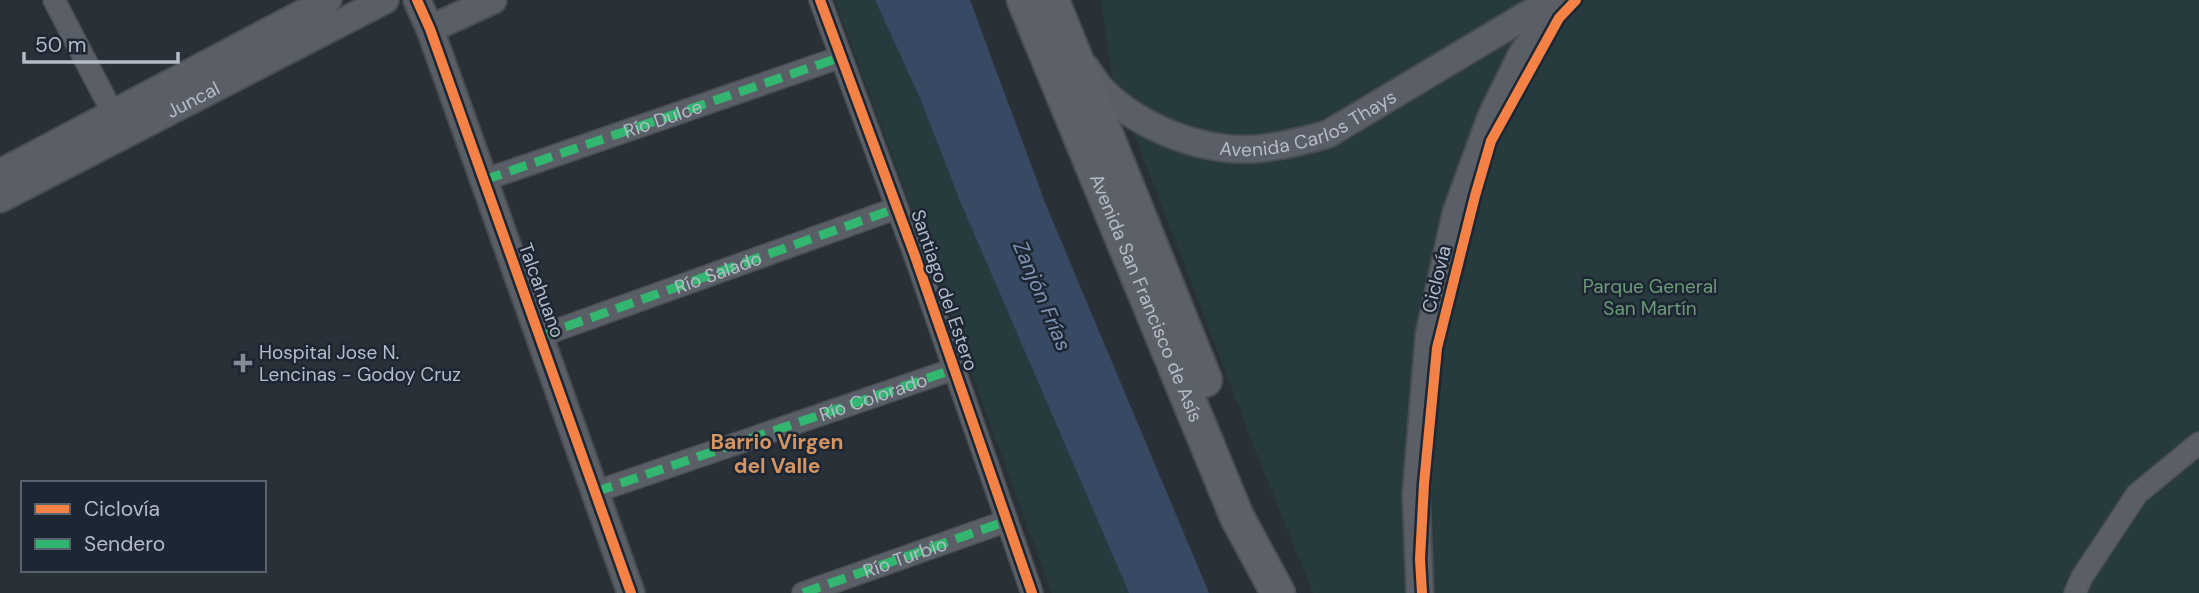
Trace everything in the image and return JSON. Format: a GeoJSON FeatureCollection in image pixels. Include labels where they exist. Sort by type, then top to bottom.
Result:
{"type":"FeatureCollection","features":[{"type":"Feature","properties":{"kind":"main road","name":"Avenida San Francisco de Asís"},"geometry":{"type":"LineString","coordinates":[[1024,0],[1237,517],[1280,593]]}},
{"type":"Feature","properties":{"kind":"main road","name":"Avenida San Francisco de Asís"},"geometry":{"type":"LineString","coordinates":[[1052,0],[1257,511],[1280,593]]}},
{"type":"Feature","properties":{"kind":"street"},"geometry":{"type":"LineString","coordinates":[[54,0],[118,124]]}},
{"type":"Feature","properties":{"kind":"street","name":"Juncal"},"geometry":{"type":"LineString","coordinates":[[0,199],[118,124],[328,0]]}},
{"type":"Feature","properties":{"kind":"street","name":"Juncal"},"geometry":{"type":"LineString","coordinates":[[0,173],[118,124],[385,0]]}},
{"type":"Feature","properties":{"kind":"street","name":"Talcahuano"},"geometry":{"type":"LineString","coordinates":[[416,0],[430,29],[631,593]]}},
{"type":"Feature","properties":{"kind":"street"},"geometry":{"type":"LineString","coordinates":[[430,29],[493,0]]}},
{"type":"Feature","properties":{"kind":"street","name":"Santiago del Estero"},"geometry":{"type":"LineString","coordinates":[[820,0],[897,208],[1032,593]]}},
{"type":"Feature","properties":{"kind":"street","name":"Avenida Carlos Thays"},"geometry":{"type":"LineString","coordinates":[[1071,47],[1101,90],[1142,120],[1168,133],[1212,145],[1252,149],[1291,144],[1328,134],[1552,0]]}},
{"type":"Feature","properties":{"kind":"street"},"geometry":{"type":"LineString","coordinates":[[1420,593],[1416,495],[1429,335],[1457,213],[1491,117],[1522,54],[1561,0]]}},
{"type":"Feature","properties":{"kind":"street","name":"Río Dulce"},"geometry":{"type":"LineString","coordinates":[[484,180],[841,57]]}},
{"type":"Feature","properties":{"kind":"street","name":"Río Salado"},"geometry":{"type":"LineString","coordinates":[[540,336],[897,208]]}},
{"type":"Feature","properties":{"kind":"street","name":"Río Colorado"},"geometry":{"type":"LineString","coordinates":[[595,492],[954,369]]}},
{"type":"Feature","properties":{"kind":"street"},"geometry":{"type":"LineString","coordinates":[[2075,593],[2082,577],[2137,494],[2199,443]]}},
{"type":"Feature","properties":{"kind":"street","name":"Río Turbio"},"geometry":{"type":"LineString","coordinates":[[803,593],[1007,521]]}},
{"type":"Feature","properties":{"kind":"green space"},"geometry":{"type":"Polygon","coordinates":[[[835,0],[875,0],[920,98],[960,201],[1129,593],[1052,593],[835,0]]]}},
{"type":"Feature","properties":{"kind":"green space","name":"Parque General San Martín"},"geometry":{"type":"Polygon","coordinates":[[[1101,0],[2199,0],[2199,593],[1313,593],[1112,76],[1101,0]]]}},
{"type":"Feature","properties":{"kind":"water","name":"Zanjón Frías"},"geometry":{"type":"Polygon","coordinates":[[[875,0],[970,0],[1046,205],[1209,593],[1129,593],[960,201],[920,98],[875,0]]]}},
{"type":"Feature","properties":{"kind":"marked path"},"geometry":{"type":"LineString","coordinates":[[484,180],[841,57]]}},
{"type":"Feature","properties":{"kind":"marked path"},"geometry":{"type":"LineString","coordinates":[[540,336],[897,208]]}},
{"type":"Feature","properties":{"kind":"marked path"},"geometry":{"type":"LineString","coordinates":[[595,492],[954,369]]}},
{"type":"Feature","properties":{"kind":"marked path"},"geometry":{"type":"LineString","coordinates":[[803,593],[1007,521]]}},
{"type":"Feature","properties":{"kind":"cycle path"},"geometry":{"type":"LineString","coordinates":[[417,0],[430,29],[631,593]]}},
{"type":"Feature","properties":{"kind":"cycle path"},"geometry":{"type":"LineString","coordinates":[[820,0],[915,256],[1032,593]]}},
{"type":"Feature","properties":{"kind":"cycle path","name":"Ciclovía"},"geometry":{"type":"LineString","coordinates":[[1422,593],[1420,559],[1424,484],[1437,348],[1475,196],[1491,141],[1559,18],[1576,0]]}},
{"type":"Feature","properties":{"kind":"place","name":"Hospital Jose N. Lencinas - Godoy Cruz"},"geometry":{"type":"Point","coordinates":[243,363]}},
{"type":"Feature","properties":{"kind":"district","name":"Barrio Virgen del Valle"},"geometry":{"type":"Point","coordinates":[777,454]}}]}
